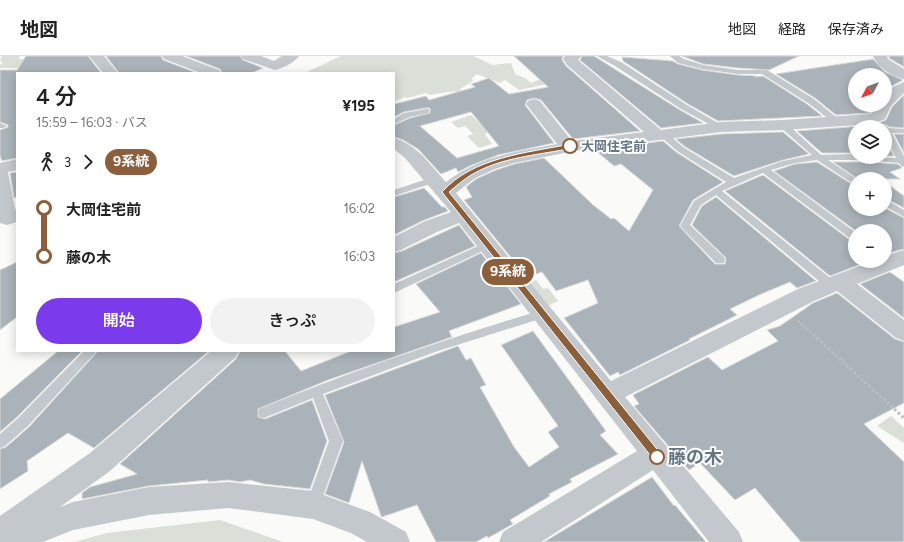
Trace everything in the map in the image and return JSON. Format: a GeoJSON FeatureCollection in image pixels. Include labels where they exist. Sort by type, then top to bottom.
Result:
{"type":"FeatureCollection","features":[{"type":"Feature","properties":{"kind":"street"},"geometry":{"type":"LineString","coordinates":[[96,56],[105,72]]}},
{"type":"Feature","properties":{"kind":"street"},"geometry":{"type":"LineString","coordinates":[[169,56],[211,72]]}},
{"type":"Feature","properties":{"kind":"street"},"geometry":{"type":"LineString","coordinates":[[194,66],[214,56]]}},
{"type":"Feature","properties":{"kind":"street"},"geometry":{"type":"LineString","coordinates":[[248,56],[275,66],[292,56]]}},
{"type":"Feature","properties":{"kind":"street"},"geometry":{"type":"LineString","coordinates":[[574,56],[570,59],[572,62],[660,134]]}},
{"type":"Feature","properties":{"kind":"street"},"geometry":{"type":"LineString","coordinates":[[880,56],[882,61],[904,75]]}},
{"type":"Feature","properties":{"kind":"street"},"geometry":{"type":"LineString","coordinates":[[439,186],[489,165],[511,158],[568,147],[721,127],[783,125],[884,118],[898,90],[904,87]]}},
{"type":"Feature","properties":{"kind":"street"},"geometry":{"type":"LineString","coordinates":[[534,104],[568,147]]}},
{"type":"Feature","properties":{"kind":"street"},"geometry":{"type":"LineString","coordinates":[[395,143],[400,145],[410,153],[439,186],[655,454],[728,542]]}},
{"type":"Feature","properties":{"kind":"street"},"geometry":{"type":"LineString","coordinates":[[0,168],[16,164]]}},
{"type":"Feature","properties":{"kind":"street"},"geometry":{"type":"LineString","coordinates":[[0,174],[7,219],[16,215]]}},
{"type":"Feature","properties":{"kind":"street"},"geometry":{"type":"LineString","coordinates":[[395,244],[430,227],[463,215]]}},
{"type":"Feature","properties":{"kind":"street"},"geometry":{"type":"LineString","coordinates":[[608,394],[782,306],[834,283],[893,260]]}},
{"type":"Feature","properties":{"kind":"street"},"geometry":{"type":"LineString","coordinates":[[834,283],[904,332]]}},
{"type":"Feature","properties":{"kind":"street"},"geometry":{"type":"LineString","coordinates":[[0,533],[100,462],[226,352]]}},
{"type":"Feature","properties":{"kind":"street"},"geometry":{"type":"LineString","coordinates":[[514,542],[655,454]]}},
{"type":"Feature","properties":{"kind":"street"},"geometry":{"type":"LineString","coordinates":[[7,542],[73,516],[149,501],[228,495],[313,505],[360,522],[395,542]]}},
{"type":"Feature","properties":{"kind":"lane"},"geometry":{"type":"LineString","coordinates":[[601,56],[618,64],[666,96],[721,127]]}},
{"type":"Feature","properties":{"kind":"lane"},"geometry":{"type":"LineString","coordinates":[[674,56],[680,61],[702,66],[738,72],[764,72],[811,101],[837,121]]}},
{"type":"Feature","properties":{"kind":"lane"},"geometry":{"type":"LineString","coordinates":[[395,121],[407,115],[426,111]]}},
{"type":"Feature","properties":{"kind":"lane"},"geometry":{"type":"LineString","coordinates":[[884,118],[904,131]]}},
{"type":"Feature","properties":{"kind":"lane"},"geometry":{"type":"LineString","coordinates":[[884,118],[903,162]]}},
{"type":"Feature","properties":{"kind":"lane"},"geometry":{"type":"LineString","coordinates":[[783,125],[821,158],[848,177]]}},
{"type":"Feature","properties":{"kind":"lane"},"geometry":{"type":"LineString","coordinates":[[660,134],[680,149],[733,182]]}},
{"type":"Feature","properties":{"kind":"lane"},"geometry":{"type":"LineString","coordinates":[[720,260],[685,226],[697,203],[716,191],[733,182],[765,170],[802,159],[871,158],[903,162]]}},
{"type":"Feature","properties":{"kind":"lane"},"geometry":{"type":"LineString","coordinates":[[765,170],[848,232]]}},
{"type":"Feature","properties":{"kind":"lane"},"geometry":{"type":"LineString","coordinates":[[395,193],[439,186]]}},
{"type":"Feature","properties":{"kind":"lane"},"geometry":{"type":"LineString","coordinates":[[716,191],[834,283]]}},
{"type":"Feature","properties":{"kind":"lane"},"geometry":{"type":"LineString","coordinates":[[892,206],[904,214]]}},
{"type":"Feature","properties":{"kind":"lane"},"geometry":{"type":"LineString","coordinates":[[395,289],[487,245]]}},
{"type":"Feature","properties":{"kind":"lane"},"geometry":{"type":"LineString","coordinates":[[264,413],[316,391],[431,349],[542,314]]}},
{"type":"Feature","properties":{"kind":"lane"},"geometry":{"type":"LineString","coordinates":[[0,442],[23,422],[90,352]]}},
{"type":"Feature","properties":{"kind":"lane"},"geometry":{"type":"LineString","coordinates":[[313,505],[336,441],[316,391]]}},
{"type":"Feature","properties":{"kind":"path"},"geometry":{"type":"LineString","coordinates":[[782,306],[904,418]]}},
{"type":"Feature","properties":{"kind":"shaded area"},"geometry":{"type":"Polygon","coordinates":[[[2,56],[20,56],[18,59],[45,59],[30,72],[33,68],[0,68],[0,65],[3,62],[0,61],[2,56]]]}},
{"type":"Feature","properties":{"kind":"shaded area"},"geometry":{"type":"Polygon","coordinates":[[[341,56],[473,56],[493,65],[511,63],[515,74],[525,78],[531,83],[543,78],[548,82],[543,85],[519,90],[505,80],[500,83],[477,74],[472,78],[473,81],[460,89],[471,100],[470,106],[455,91],[429,95],[426,93],[407,98],[405,97],[395,102],[395,72],[307,72],[341,56]]]}},
{"type":"Feature","properties":{"kind":"shaded area"},"geometry":{"type":"Polygon","coordinates":[[[471,115],[481,124],[503,119],[494,129],[485,134],[492,144],[479,148],[467,136],[473,134],[465,126],[458,128],[451,122],[471,115]]]}},
{"type":"Feature","properties":{"kind":"shaded area"},"geometry":{"type":"Polygon","coordinates":[[[536,280],[543,289],[548,288],[558,301],[547,306],[528,283],[536,280]]]}},
{"type":"Feature","properties":{"kind":"shaded area"},"geometry":{"type":"Polygon","coordinates":[[[891,416],[904,428],[904,443],[877,426],[891,416]]]}},
{"type":"Feature","properties":{"kind":"shaded area"},"geometry":{"type":"Polygon","coordinates":[[[220,520],[283,542],[74,542],[107,533],[220,520]]]}},
{"type":"Feature","properties":{"kind":"building"},"geometry":{"type":"Polygon","coordinates":[[[26,56],[88,56],[100,72],[16,72],[16,158],[2,161],[0,156],[0,130],[8,127],[8,125],[0,122],[0,70],[17,70],[26,56]]]}},
{"type":"Feature","properties":{"kind":"building"},"geometry":{"type":"Polygon","coordinates":[[[106,56],[161,56],[163,60],[194,72],[118,72],[106,56]]]}},
{"type":"Feature","properties":{"kind":"building"},"geometry":{"type":"Polygon","coordinates":[[[186,56],[240,56],[243,60],[263,68],[254,72],[222,72],[220,69],[186,56]]]}},
{"type":"Feature","properties":{"kind":"building"},"geometry":{"type":"Polygon","coordinates":[[[514,56],[563,56],[562,60],[566,66],[640,131],[573,139],[541,100],[534,98],[527,100],[525,105],[554,143],[498,155],[458,172],[456,168],[441,174],[418,149],[403,140],[395,137],[395,125],[410,118],[430,113],[430,108],[404,112],[395,116],[395,104],[426,96],[429,100],[475,87],[471,84],[489,78],[509,94],[548,87],[514,56]],[[471,112],[420,126],[457,158],[499,146],[471,112]]]}},
{"type":"Feature","properties":{"kind":"building"},"geometry":{"type":"Polygon","coordinates":[[[582,56],[594,56],[703,123],[661,128],[580,60],[582,56]]]}},
{"type":"Feature","properties":{"kind":"building"},"geometry":{"type":"Polygon","coordinates":[[[682,56],[799,56],[769,70],[703,64],[682,56]]]}},
{"type":"Feature","properties":{"kind":"building"},"geometry":{"type":"Polygon","coordinates":[[[889,56],[904,56],[904,67],[889,58],[889,56]]]}},
{"type":"Feature","properties":{"kind":"building"},"geometry":{"type":"Polygon","coordinates":[[[622,57],[673,61],[678,64],[702,70],[757,76],[755,77],[763,76],[807,104],[822,116],[718,121],[688,104],[623,61],[622,57]]]}},
{"type":"Feature","properties":{"kind":"building"},"geometry":{"type":"Polygon","coordinates":[[[873,59],[881,68],[848,68],[848,112],[870,112],[836,115],[815,98],[776,74],[873,59]]]}},
{"type":"Feature","properties":{"kind":"building"},"geometry":{"type":"Polygon","coordinates":[[[892,75],[903,80],[892,86],[892,75]]]}},
{"type":"Feature","properties":{"kind":"building"},"geometry":{"type":"Polygon","coordinates":[[[904,95],[904,128],[892,127],[892,120],[886,120],[890,112],[892,112],[892,107],[904,95]]]}},
{"type":"Feature","properties":{"kind":"building"},"geometry":{"type":"Polygon","coordinates":[[[848,127],[848,153],[822,153],[797,131],[848,127]]]}},
{"type":"Feature","properties":{"kind":"building"},"geometry":{"type":"Polygon","coordinates":[[[783,132],[809,154],[783,160],[734,176],[684,146],[676,139],[721,134],[783,132]]]}},
{"type":"Feature","properties":{"kind":"building"},"geometry":{"type":"Polygon","coordinates":[[[894,134],[904,134],[904,153],[894,134]]]}},
{"type":"Feature","properties":{"kind":"building"},"geometry":{"type":"Polygon","coordinates":[[[663,141],[676,152],[723,182],[693,200],[679,226],[715,264],[725,264],[725,257],[692,225],[702,206],[716,197],[816,281],[797,288],[790,282],[759,295],[730,309],[737,315],[620,375],[618,372],[610,376],[564,318],[598,303],[588,280],[556,291],[542,272],[527,277],[464,200],[472,197],[466,187],[476,179],[496,170],[514,164],[544,158],[592,204],[611,219],[614,218],[629,231],[653,190],[621,164],[614,166],[595,150],[663,141]]]}},
{"type":"Feature","properties":{"kind":"building"},"geometry":{"type":"Polygon","coordinates":[[[817,162],[848,182],[848,216],[892,216],[892,212],[904,218],[904,249],[892,252],[892,224],[848,225],[774,171],[795,164],[817,162]]]}},
{"type":"Feature","properties":{"kind":"building"},"geometry":{"type":"Polygon","coordinates":[[[833,162],[848,162],[848,164],[898,164],[902,168],[890,172],[848,172],[833,162]]]}},
{"type":"Feature","properties":{"kind":"building"},"geometry":{"type":"Polygon","coordinates":[[[16,172],[16,197],[14,198],[10,173],[16,172]]]}},
{"type":"Feature","properties":{"kind":"building"},"geometry":{"type":"Polygon","coordinates":[[[892,173],[900,179],[892,179],[892,173]]]}},
{"type":"Feature","properties":{"kind":"building"},"geometry":{"type":"Polygon","coordinates":[[[763,175],[848,239],[848,268],[851,268],[830,276],[725,191],[763,175]]]}},
{"type":"Feature","properties":{"kind":"building"},"geometry":{"type":"Polygon","coordinates":[[[892,187],[904,196],[904,208],[892,202],[892,187]]]}},
{"type":"Feature","properties":{"kind":"building"},"geometry":{"type":"Polygon","coordinates":[[[424,188],[442,207],[445,207],[448,211],[422,221],[395,234],[395,197],[424,188]]]}},
{"type":"Feature","properties":{"kind":"building"},"geometry":{"type":"Polygon","coordinates":[[[459,225],[475,246],[395,282],[395,253],[459,225]]]}},
{"type":"Feature","properties":{"kind":"building"},"geometry":{"type":"Polygon","coordinates":[[[481,253],[521,304],[449,331],[452,337],[328,380],[258,409],[258,417],[265,419],[312,400],[327,441],[310,489],[264,484],[250,480],[240,482],[228,480],[208,482],[208,480],[149,486],[82,499],[82,493],[90,487],[137,474],[120,464],[236,359],[240,352],[286,352],[301,371],[348,352],[395,352],[395,327],[440,312],[416,284],[481,253]]]}},
{"type":"Feature","properties":{"kind":"building"},"geometry":{"type":"Polygon","coordinates":[[[16,262],[16,318],[0,330],[0,270],[16,262]]]}},
{"type":"Feature","properties":{"kind":"building"},"geometry":{"type":"Polygon","coordinates":[[[890,272],[904,282],[904,318],[860,284],[890,272]]]}},
{"type":"Feature","properties":{"kind":"building"},"geometry":{"type":"Polygon","coordinates":[[[837,293],[895,339],[904,342],[904,403],[864,424],[904,462],[904,542],[801,542],[755,488],[735,500],[700,463],[689,470],[634,406],[639,404],[633,395],[708,357],[722,370],[778,341],[767,330],[780,326],[813,303],[837,293]]]}},
{"type":"Feature","properties":{"kind":"building"},"geometry":{"type":"Polygon","coordinates":[[[533,331],[606,431],[600,435],[618,454],[570,479],[572,482],[549,494],[550,496],[510,520],[513,524],[488,538],[487,536],[476,542],[436,542],[417,505],[382,517],[362,461],[349,503],[325,494],[344,442],[325,395],[458,346],[466,360],[471,358],[486,385],[480,387],[514,447],[529,467],[559,447],[548,432],[558,426],[501,345],[533,331]]]}},
{"type":"Feature","properties":{"kind":"building"},"geometry":{"type":"Polygon","coordinates":[[[57,352],[81,352],[17,417],[0,432],[0,399],[57,352]]]}},
{"type":"Feature","properties":{"kind":"building"},"geometry":{"type":"Polygon","coordinates":[[[97,352],[208,352],[94,448],[68,433],[27,461],[28,471],[0,489],[0,449],[6,447],[29,427],[97,352]]]}},
{"type":"Feature","properties":{"kind":"building"},"geometry":{"type":"Polygon","coordinates":[[[652,477],[674,506],[675,505],[706,542],[544,542],[652,477]]]}},
{"type":"Feature","properties":{"kind":"bus line","name":"9系統"},"geometry":{"type":"LineString","coordinates":[[570,146],[511,158],[489,165],[469,174],[445,192],[657,457]]}},
{"type":"Feature","properties":{"kind":"place","name":"大岡住宅前"},"geometry":{"type":"Point","coordinates":[570,146]}},
{"type":"Feature","properties":{"kind":"place","name":"藤の木"},"geometry":{"type":"Point","coordinates":[657,457]}}]}
